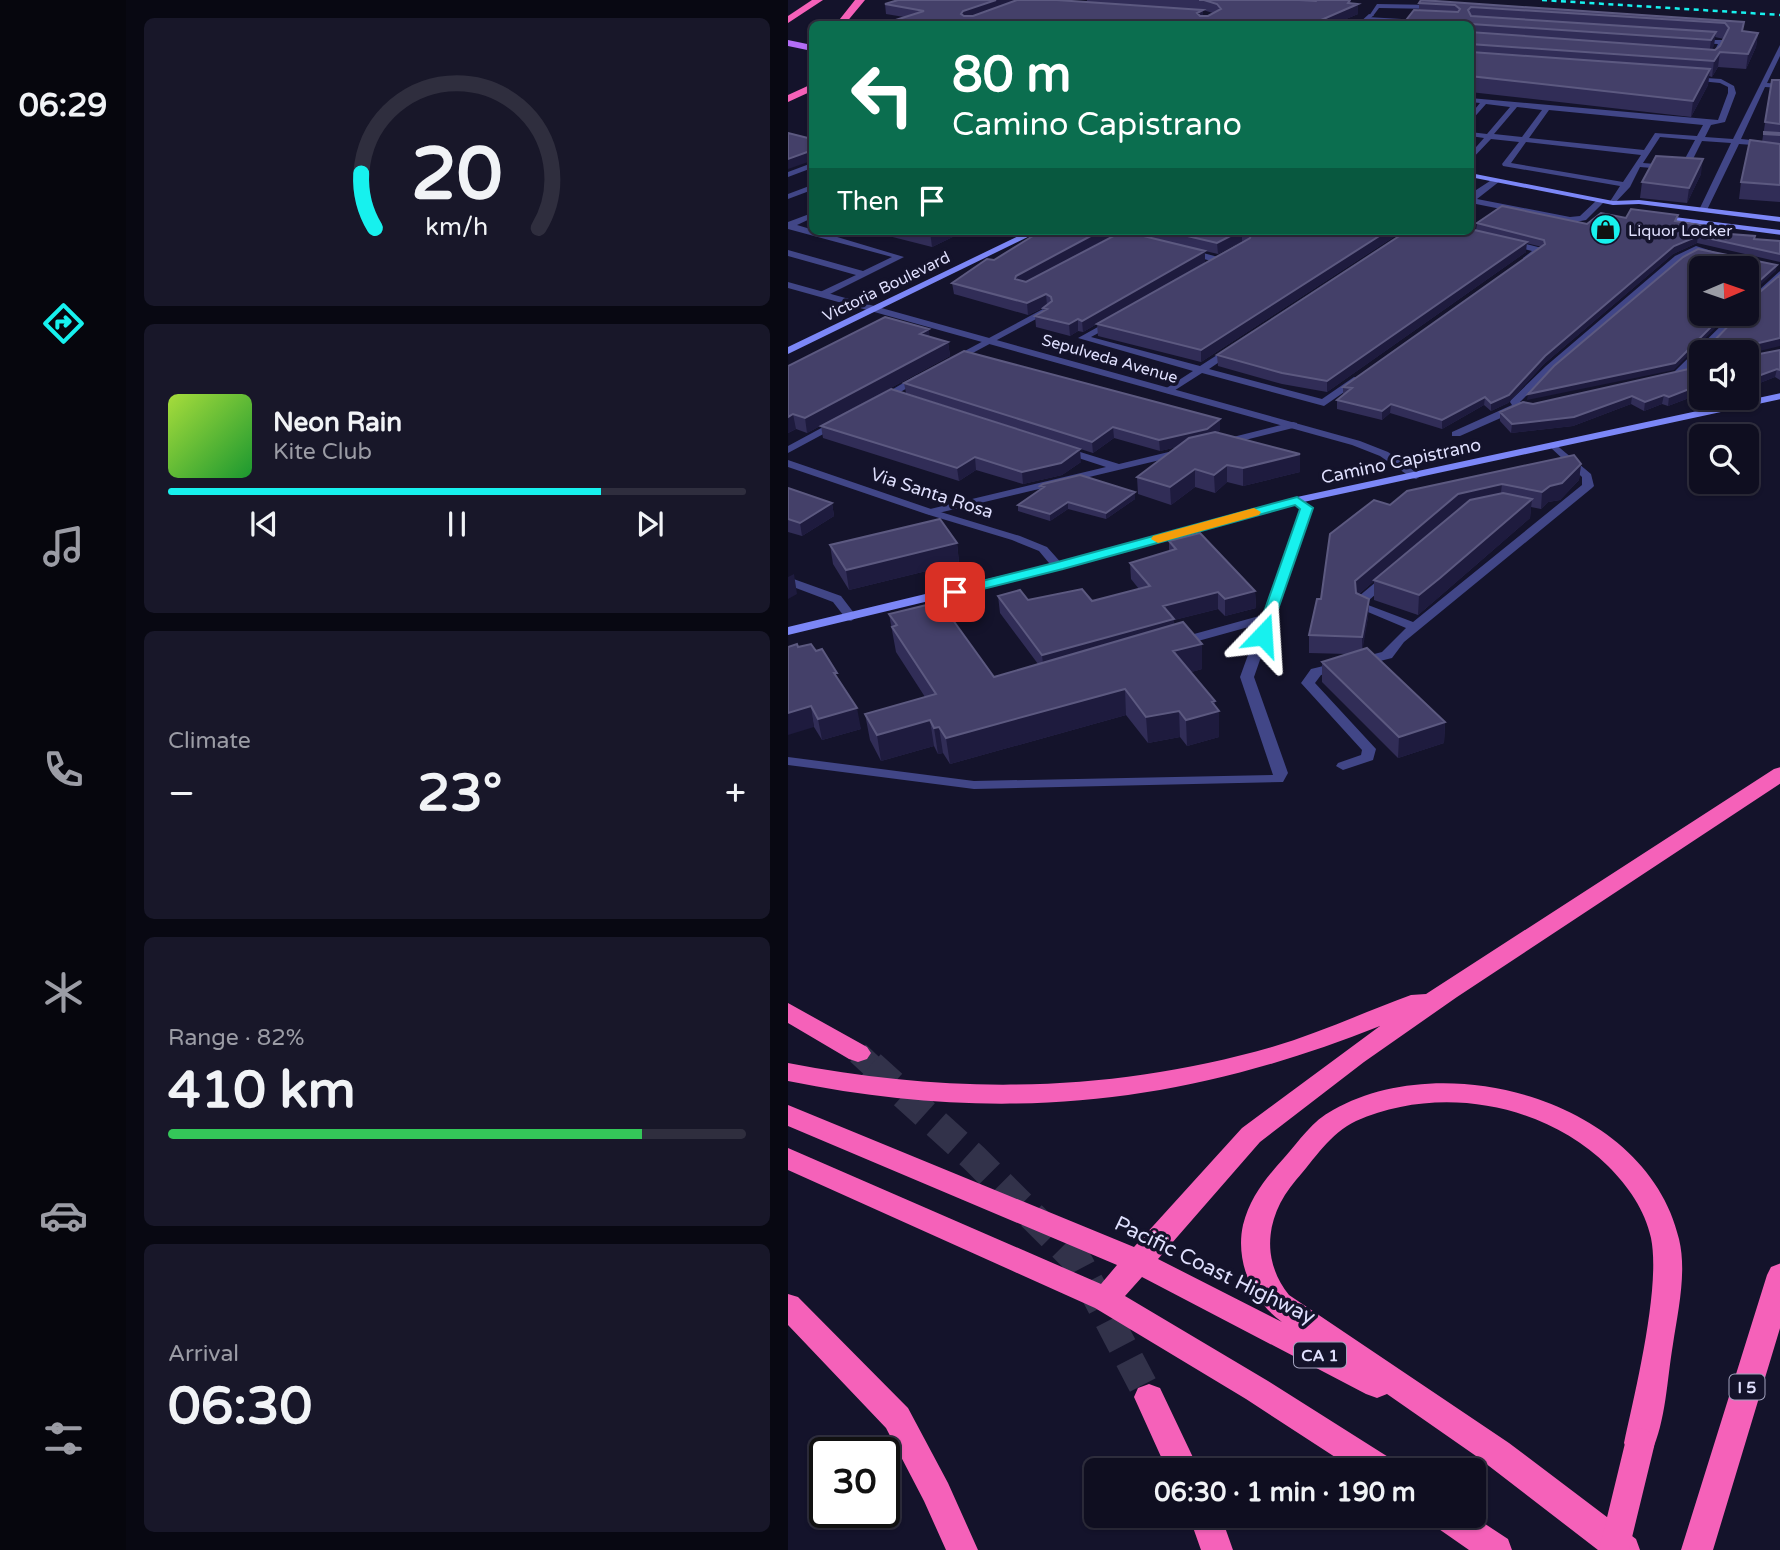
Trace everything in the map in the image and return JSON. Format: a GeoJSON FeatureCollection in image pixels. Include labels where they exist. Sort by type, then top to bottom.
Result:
{"type":"FeatureCollection","features":[{"type":"Feature","properties":{"kind":"highway"},"geometry":{"type":"LineString","coordinates":[[789,19],[818,0]]}},
{"type":"Feature","properties":{"kind":"highway"},"geometry":{"type":"LineString","coordinates":[[842,21],[860,0]]}},
{"type":"Feature","properties":{"kind":"highway"},"geometry":{"type":"LineString","coordinates":[[788,99],[809,88]]}},
{"type":"Feature","properties":{"kind":"highway"},"geometry":{"type":"LineString","coordinates":[[788,112],[809,102]]}},
{"type":"Feature","properties":{"kind":"highway"},"geometry":{"type":"LineString","coordinates":[[1105,1299],[1251,1135],[1355,1056],[1448,991],[1780,773]]}},
{"type":"Feature","properties":{"kind":"highway"},"geometry":{"type":"LineString","coordinates":[[788,1072],[885,1089],[952,1093],[1031,1095],[1112,1088],[1191,1076],[1277,1054],[1448,991]]}},
{"type":"Feature","properties":{"kind":"highway"},"geometry":{"type":"LineString","coordinates":[[788,1012],[858,1053]]}},
{"type":"Feature","properties":{"kind":"highway"},"geometry":{"type":"LineString","coordinates":[[1498,1453],[1279,1304],[1260,1280],[1256,1267],[1256,1226],[1265,1200],[1320,1133],[1349,1113],[1419,1095],[1444,1092],[1500,1097],[1548,1112],[1590,1133],[1611,1148],[1641,1184],[1654,1206],[1667,1251],[1656,1362],[1614,1550]]}},
{"type":"Feature","properties":{"kind":"highway","name":"Pacific Coast Highway"},"geometry":{"type":"LineString","coordinates":[[788,1115],[1139,1262],[1440,1418],[1498,1453],[1624,1550]]}},
{"type":"Feature","properties":{"kind":"highway"},"geometry":{"type":"LineString","coordinates":[[788,1158],[1105,1299],[1257,1390],[1363,1458]]}},
{"type":"Feature","properties":{"kind":"highway","name":"I 5"},"geometry":{"type":"LineString","coordinates":[[1697,1550],[1780,1275]]}},
{"type":"Feature","properties":{"kind":"highway"},"geometry":{"type":"LineString","coordinates":[[788,1306],[897,1418],[937,1493],[962,1550]]}},
{"type":"Feature","properties":{"kind":"highway"},"geometry":{"type":"LineString","coordinates":[[1149,1397],[1177,1458]]}},
{"type":"Feature","properties":{"kind":"highway"},"geometry":{"type":"LineString","coordinates":[[1209,1528],[1217,1550]]}},
{"type":"Feature","properties":{"kind":"highway"},"geometry":{"type":"LineString","coordinates":[[1464,1528],[1496,1550]]}},
{"type":"Feature","properties":{"kind":"main road"},"geometry":{"type":"LineString","coordinates":[[788,35],[809,38]]}},
{"type":"Feature","properties":{"kind":"main road"},"geometry":{"type":"LineString","coordinates":[[788,43],[809,47]]}},
{"type":"Feature","properties":{"kind":"main road"},"geometry":{"type":"LineString","coordinates":[[1474,176],[1613,203],[1639,202],[1780,220]]}},
{"type":"Feature","properties":{"kind":"main road"},"geometry":{"type":"LineString","coordinates":[[1613,203],[1631,212]]}},
{"type":"Feature","properties":{"kind":"main road"},"geometry":{"type":"LineString","coordinates":[[1644,214],[1780,235]]}},
{"type":"Feature","properties":{"kind":"main road","name":"Victoria Boulevard"},"geometry":{"type":"LineString","coordinates":[[788,351],[1028,235]]}},
{"type":"Feature","properties":{"kind":"main road","name":"Camino Capistrano"},"geometry":{"type":"LineString","coordinates":[[788,631],[1058,566],[1297,500],[1780,397]]}},
{"type":"Feature","properties":{"kind":"street"},"geometry":{"type":"LineString","coordinates":[[1364,6],[1446,8]]}},
{"type":"Feature","properties":{"kind":"street"},"geometry":{"type":"LineString","coordinates":[[1364,21],[1377,6]]}},
{"type":"Feature","properties":{"kind":"street"},"geometry":{"type":"LineString","coordinates":[[1369,17],[1418,21]]}},
{"type":"Feature","properties":{"kind":"street"},"geometry":{"type":"LineString","coordinates":[[1474,101],[1708,123],[1721,122],[1732,93],[1731,86],[1721,81],[1682,75],[1707,74],[1722,42],[1682,40]]}},
{"type":"Feature","properties":{"kind":"street"},"geometry":{"type":"LineString","coordinates":[[1703,210],[1780,45]]}},
{"type":"Feature","properties":{"kind":"street"},"geometry":{"type":"LineString","coordinates":[[1700,59],[1713,60]]}},
{"type":"Feature","properties":{"kind":"street"},"geometry":{"type":"LineString","coordinates":[[1763,85],[1780,86]]}},
{"type":"Feature","properties":{"kind":"street"},"geometry":{"type":"LineString","coordinates":[[1474,115],[1485,102]]}},
{"type":"Feature","properties":{"kind":"street"},"geometry":{"type":"LineString","coordinates":[[1474,154],[1515,105]]}},
{"type":"Feature","properties":{"kind":"street"},"geometry":{"type":"LineString","coordinates":[[1547,108],[1506,164],[1627,185]]}},
{"type":"Feature","properties":{"kind":"street"},"geometry":{"type":"LineString","coordinates":[[1639,165],[1684,169],[1708,123]]}},
{"type":"Feature","properties":{"kind":"street"},"geometry":{"type":"LineString","coordinates":[[1474,134],[1647,153]]}},
{"type":"Feature","properties":{"kind":"street"},"geometry":{"type":"LineString","coordinates":[[1613,203],[1658,135],[1780,145]]}},
{"type":"Feature","properties":{"kind":"street"},"geometry":{"type":"LineString","coordinates":[[788,175],[809,166]]}},
{"type":"Feature","properties":{"kind":"street"},"geometry":{"type":"LineString","coordinates":[[1474,196],[1496,181]]}},
{"type":"Feature","properties":{"kind":"street"},"geometry":{"type":"LineString","coordinates":[[788,197],[809,188]]}},
{"type":"Feature","properties":{"kind":"street"},"geometry":{"type":"LineString","coordinates":[[1474,201],[1570,220],[1583,218],[1601,201]]}},
{"type":"Feature","properties":{"kind":"street"},"geometry":{"type":"LineString","coordinates":[[788,226],[809,216]]}},
{"type":"Feature","properties":{"kind":"street"},"geometry":{"type":"LineString","coordinates":[[788,226],[809,232]]}},
{"type":"Feature","properties":{"kind":"street"},"geometry":{"type":"LineString","coordinates":[[821,235],[900,257],[823,294]]}},
{"type":"Feature","properties":{"kind":"street"},"geometry":{"type":"LineString","coordinates":[[1503,242],[1539,250],[1513,269]]}},
{"type":"Feature","properties":{"kind":"street"},"geometry":{"type":"LineString","coordinates":[[1172,248],[1224,257],[1207,267]]}},
{"type":"Feature","properties":{"kind":"street"},"geometry":{"type":"LineString","coordinates":[[1518,407],[1515,402],[1549,368],[1678,258],[1696,249],[1731,256]]}},
{"type":"Feature","properties":{"kind":"street"},"geometry":{"type":"LineString","coordinates":[[788,253],[863,274]]}},
{"type":"Feature","properties":{"kind":"street"},"geometry":{"type":"LineString","coordinates":[[1768,263],[1780,266]]}},
{"type":"Feature","properties":{"kind":"street"},"geometry":{"type":"LineString","coordinates":[[1759,294],[1780,272]]}},
{"type":"Feature","properties":{"kind":"street","name":"Sepulveda Avenue"},"geometry":{"type":"LineString","coordinates":[[788,285],[1356,443],[1384,454],[1416,476]]}},
{"type":"Feature","properties":{"kind":"street"},"geometry":{"type":"LineString","coordinates":[[945,364],[1046,311]]}},
{"type":"Feature","properties":{"kind":"street"},"geometry":{"type":"LineString","coordinates":[[1126,314],[1083,338],[1324,403],[1362,376]]}},
{"type":"Feature","properties":{"kind":"street"},"geometry":{"type":"LineString","coordinates":[[1679,373],[1727,326]]}},
{"type":"Feature","properties":{"kind":"street"},"geometry":{"type":"LineString","coordinates":[[1170,391],[1237,346]]}},
{"type":"Feature","properties":{"kind":"street"},"geometry":{"type":"LineString","coordinates":[[865,408],[934,370]]}},
{"type":"Feature","properties":{"kind":"street"},"geometry":{"type":"LineString","coordinates":[[1666,376],[1689,371]]}},
{"type":"Feature","properties":{"kind":"street"},"geometry":{"type":"LineString","coordinates":[[890,394],[902,398]]}},
{"type":"Feature","properties":{"kind":"street"},"geometry":{"type":"LineString","coordinates":[[1456,434],[1518,407],[1546,404]]}},
{"type":"Feature","properties":{"kind":"street"},"geometry":{"type":"LineString","coordinates":[[788,450],[853,414]]}},
{"type":"Feature","properties":{"kind":"street"},"geometry":{"type":"LineString","coordinates":[[1213,444],[1293,425]]}},
{"type":"Feature","properties":{"kind":"street"},"geometry":{"type":"LineString","coordinates":[[1343,766],[1368,757],[1369,749],[1308,683],[1316,672],[1387,655],[1414,627],[1542,515],[1588,486],[1587,476],[1554,446]]}},
{"type":"Feature","properties":{"kind":"street"},"geometry":{"type":"LineString","coordinates":[[1056,447],[1120,467]]}},
{"type":"Feature","properties":{"kind":"street"},"geometry":{"type":"LineString","coordinates":[[930,512],[1200,448]]}},
{"type":"Feature","properties":{"kind":"street","name":"Via Santa Rosa"},"geometry":{"type":"LineString","coordinates":[[788,463],[1044,548],[1058,566]]}},
{"type":"Feature","properties":{"kind":"street"},"geometry":{"type":"LineString","coordinates":[[788,761],[974,785],[1278,779],[1281,773],[1247,677],[1307,508],[1297,500]]}},
{"type":"Feature","properties":{"kind":"street"},"geometry":{"type":"LineString","coordinates":[[1392,575],[1362,600],[1362,607],[1414,627]]}},
{"type":"Feature","properties":{"kind":"street"},"geometry":{"type":"LineString","coordinates":[[788,581],[837,599],[851,617]]}},
{"type":"Feature","properties":{"kind":"street"},"geometry":{"type":"LineString","coordinates":[[1164,646],[1270,617]]}},
{"type":"Feature","properties":{"kind":"building"},"geometry":{"type":"Polygon","coordinates":[[[898,0],[996,0],[961,14],[973,16],[1017,0],[1057,0],[1203,10],[1197,13],[1200,16],[1208,16],[1221,9],[1217,4],[1204,0],[1350,0],[1348,3],[1358,4],[1319,21],[892,21],[924,11],[885,4],[898,0]]]}},
{"type":"Feature","properties":{"kind":"building"},"geometry":{"type":"Polygon","coordinates":[[[1421,0],[1744,22],[1742,31],[1758,33],[1748,54],[1720,52],[1714,61],[1474,44],[1474,32],[1715,50],[1729,28],[1725,23],[1471,7],[1468,10],[1471,16],[1716,32],[1711,40],[1474,24],[1474,21],[1405,21],[1414,10],[1458,12],[1460,9],[1455,5],[1419,3],[1421,0]]]}},
{"type":"Feature","properties":{"kind":"building"},"geometry":{"type":"Polygon","coordinates":[[[1474,52],[1710,69],[1693,101],[1474,76],[1474,52]]]}},
{"type":"Feature","properties":{"kind":"building"},"geometry":{"type":"Polygon","coordinates":[[[1772,80],[1780,80],[1780,124],[1765,122],[1772,80]]]}},
{"type":"Feature","properties":{"kind":"building"},"geometry":{"type":"Polygon","coordinates":[[[788,133],[809,138],[809,151],[788,159],[788,133]]]}},
{"type":"Feature","properties":{"kind":"building"},"geometry":{"type":"Polygon","coordinates":[[[1780,133],[1780,135],[1764,134],[1780,133]]]}},
{"type":"Feature","properties":{"kind":"building"},"geometry":{"type":"Polygon","coordinates":[[[1750,140],[1780,144],[1780,185],[1741,182],[1750,140]]]}},
{"type":"Feature","properties":{"kind":"building"},"geometry":{"type":"Polygon","coordinates":[[[1656,156],[1703,159],[1689,188],[1642,182],[1656,156]]]}},
{"type":"Feature","properties":{"kind":"building"},"geometry":{"type":"Polygon","coordinates":[[[1502,206],[1587,224],[1601,213],[1626,218],[1631,209],[1678,215],[1675,221],[1731,230],[1730,234],[1755,236],[1754,239],[1780,241],[1780,254],[1698,236],[1674,246],[1545,356],[1509,395],[1491,403],[1485,397],[1442,420],[1391,404],[1382,411],[1337,400],[1352,388],[1343,387],[1545,244],[1544,240],[1477,223],[1502,206]]]}},
{"type":"Feature","properties":{"kind":"building"},"geometry":{"type":"Polygon","coordinates":[[[1474,230],[1527,242],[1327,381],[1282,373],[1217,355],[1401,235],[1474,235],[1474,230]]]}},
{"type":"Feature","properties":{"kind":"building"},"geometry":{"type":"Polygon","coordinates":[[[1035,235],[1093,235],[1016,276],[1015,279],[1026,282],[1115,235],[1139,235],[1205,251],[1082,321],[1078,319],[1069,324],[1035,316],[1047,309],[1043,308],[1052,301],[1046,294],[1027,303],[952,283],[987,259],[994,260],[1035,235]]]}},
{"type":"Feature","properties":{"kind":"building"},"geometry":{"type":"Polygon","coordinates":[[[1183,235],[1232,235],[1217,243],[1183,235]]]}},
{"type":"Feature","properties":{"kind":"building"},"geometry":{"type":"Polygon","coordinates":[[[1251,235],[1381,235],[1201,350],[1097,324],[1251,235]]]}},
{"type":"Feature","properties":{"kind":"building"},"geometry":{"type":"Polygon","coordinates":[[[1698,249],[1733,256],[1689,256],[1689,326],[1712,326],[1698,340],[1689,340],[1689,349],[1675,363],[1528,394],[1554,366],[1683,257],[1698,249]]]}},
{"type":"Feature","properties":{"kind":"building"},"geometry":{"type":"Polygon","coordinates":[[[1759,261],[1777,265],[1759,281],[1759,261]]]}},
{"type":"Feature","properties":{"kind":"building"},"geometry":{"type":"Polygon","coordinates":[[[1780,275],[1780,338],[1759,343],[1759,340],[1715,340],[1728,326],[1759,326],[1759,293],[1780,275]]]}},
{"type":"Feature","properties":{"kind":"building"},"geometry":{"type":"Polygon","coordinates":[[[885,317],[929,329],[920,334],[948,342],[805,418],[793,414],[788,417],[788,366],[885,317]]]}},
{"type":"Feature","properties":{"kind":"building"},"geometry":{"type":"Polygon","coordinates":[[[1780,350],[1780,370],[1759,376],[1759,354],[1780,350]]]}},
{"type":"Feature","properties":{"kind":"building"},"geometry":{"type":"Polygon","coordinates":[[[964,351],[1220,419],[1207,429],[1159,440],[1113,427],[1092,442],[904,383],[964,351]]]}},
{"type":"Feature","properties":{"kind":"building"},"geometry":{"type":"Polygon","coordinates":[[[1689,369],[1689,389],[1669,397],[1664,395],[1645,402],[1632,396],[1574,417],[1512,424],[1500,412],[1523,402],[1533,404],[1689,369]]]}},
{"type":"Feature","properties":{"kind":"building"},"geometry":{"type":"Polygon","coordinates":[[[891,389],[1080,449],[1061,463],[1022,472],[975,457],[957,468],[821,426],[891,389]]]}},
{"type":"Feature","properties":{"kind":"building"},"geometry":{"type":"Polygon","coordinates":[[[1215,432],[1300,454],[1243,468],[1227,465],[1214,475],[1195,469],[1170,487],[1137,477],[1189,438],[1215,432]]]}},
{"type":"Feature","properties":{"kind":"building"},"geometry":{"type":"Polygon","coordinates":[[[1574,455],[1581,464],[1562,483],[1550,486],[1542,492],[1502,484],[1458,494],[1355,581],[1356,593],[1369,599],[1362,637],[1309,635],[1317,599],[1321,599],[1330,534],[1374,500],[1390,505],[1407,491],[1574,455]]]}},
{"type":"Feature","properties":{"kind":"building"},"geometry":{"type":"Polygon","coordinates":[[[1080,475],[1135,492],[1106,513],[1068,502],[1050,514],[1018,505],[1044,487],[1040,486],[1043,484],[1080,475]]]}},
{"type":"Feature","properties":{"kind":"building"},"geometry":{"type":"Polygon","coordinates":[[[788,488],[832,503],[800,523],[788,519],[788,488]]]}},
{"type":"Feature","properties":{"kind":"building"},"geometry":{"type":"Polygon","coordinates":[[[1503,493],[1532,499],[1419,595],[1374,580],[1470,500],[1503,493]]]}},
{"type":"Feature","properties":{"kind":"building"},"geometry":{"type":"Polygon","coordinates":[[[940,519],[957,543],[846,570],[830,545],[940,519]]]}},
{"type":"Feature","properties":{"kind":"building"},"geometry":{"type":"Polygon","coordinates":[[[1200,533],[1255,591],[1225,599],[1218,592],[1163,606],[1174,619],[1042,655],[998,596],[1020,590],[1028,600],[1082,589],[1092,601],[1150,586],[1130,563],[1176,549],[1169,541],[1200,533]]]}},
{"type":"Feature","properties":{"kind":"building"},"geometry":{"type":"Polygon","coordinates":[[[935,603],[940,610],[945,609],[994,677],[1183,622],[1202,644],[1173,651],[1215,701],[1212,702],[1219,711],[1186,720],[1179,711],[1146,717],[1125,689],[946,738],[939,727],[934,728],[930,720],[877,735],[865,714],[936,694],[892,627],[897,625],[889,614],[935,603]]]}},
{"type":"Feature","properties":{"kind":"building"},"geometry":{"type":"Polygon","coordinates":[[[797,644],[798,647],[811,644],[816,651],[822,649],[857,708],[818,719],[811,706],[788,713],[788,647],[797,644]]]}},
{"type":"Feature","properties":{"kind":"building"},"geometry":{"type":"Polygon","coordinates":[[[1367,648],[1445,722],[1399,737],[1322,662],[1367,648]]]}},
{"type":"Feature","properties":{"kind":"tunnel"},"geometry":{"type":"LineString","coordinates":[[858,1053],[873,1067]]}},
{"type":"Feature","properties":{"kind":"tunnel"},"geometry":{"type":"LineString","coordinates":[[871,1065],[974,1158],[1079,1263],[1149,1397]]}},
{"type":"Feature","properties":{"kind":"railway"},"geometry":{"type":"LineString","coordinates":[[1542,0],[1781,15]]}},
{"type":"Feature","properties":{"kind":"slow traffic"},"geometry":{"type":"LineString","coordinates":[[1158,539],[1254,512]]}},
{"type":"Feature","properties":{"kind":"place","name":"Liquor Locker"},"geometry":{"type":"Point","coordinates":[1605,230]}},
{"type":"Feature","properties":{"kind":"route"},"geometry":{"type":"LineString","coordinates":[[955,592],[1297,500],[1307,508],[1263,635]]}}]}
